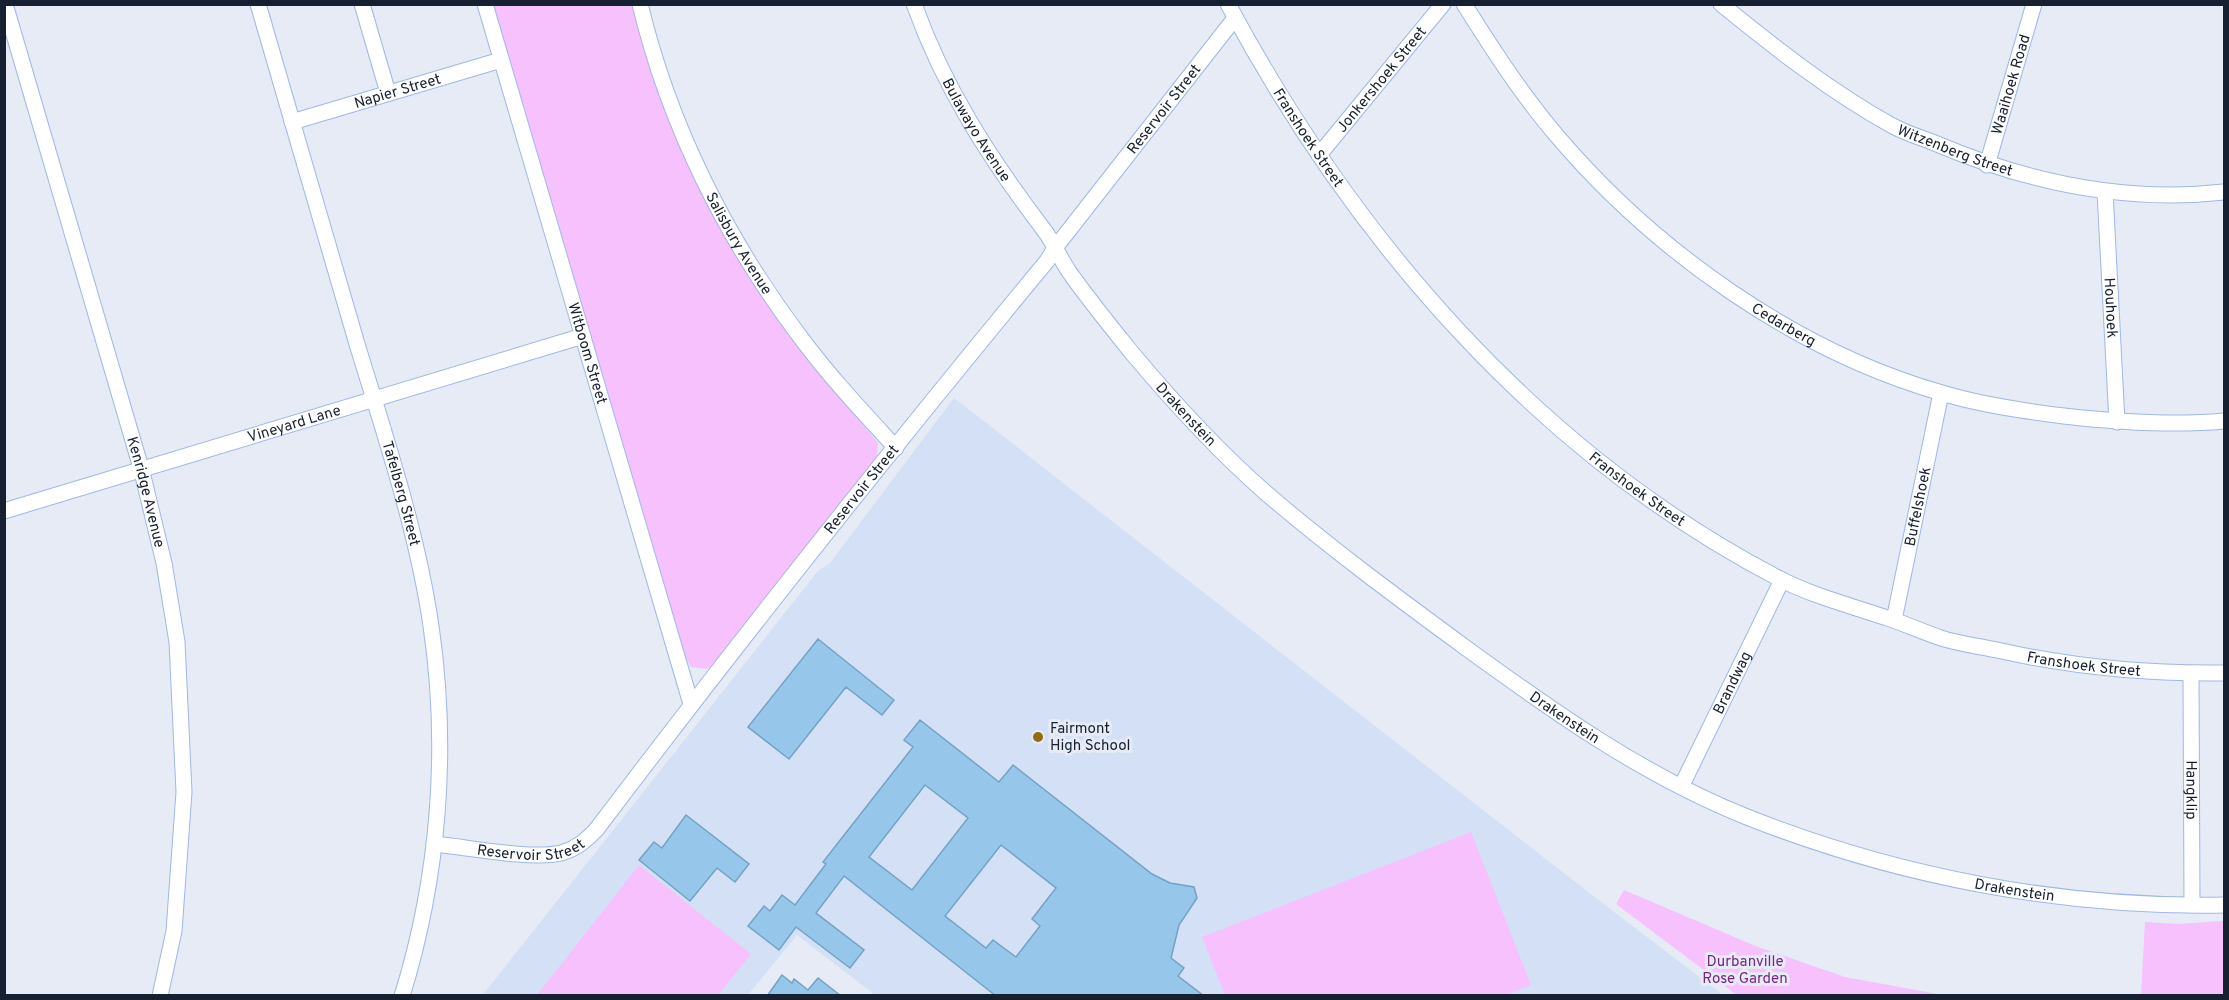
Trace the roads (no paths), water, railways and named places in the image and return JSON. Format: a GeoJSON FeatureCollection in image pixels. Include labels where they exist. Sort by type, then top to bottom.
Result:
{"type":"FeatureCollection","features":[{"type":"Feature","properties":{"kind":"street","name":"Kenridge Avenue"},"geometry":{"type":"LineString","coordinates":[[4,4],[141,468],[164,563],[177,642],[184,792],[174,931],[160,996]]}},
{"type":"Feature","properties":{"kind":"street","name":"Tafelberg Street"},"geometry":{"type":"LineString","coordinates":[[258,4],[405,506],[431,625],[438,678],[440,763],[434,844],[417,946],[402,996]]}},
{"type":"Feature","properties":{"kind":"street"},"geometry":{"type":"LineString","coordinates":[[362,4],[388,93]]}},
{"type":"Feature","properties":{"kind":"street","name":"Witboom Street"},"geometry":{"type":"LineString","coordinates":[[485,4],[691,704]]}},
{"type":"Feature","properties":{"kind":"street","name":"Salisbury Avenue"},"geometry":{"type":"LineString","coordinates":[[640,4],[672,107],[705,181],[738,244],[806,345],[896,448]]}},
{"type":"Feature","properties":{"kind":"street","name":"Bulawayo Avenue"},"geometry":{"type":"LineString","coordinates":[[914,4],[934,55],[971,127],[1055,248]]}},
{"type":"Feature","properties":{"kind":"street","name":"Jonkershoek Street"},"geometry":{"type":"LineString","coordinates":[[1319,155],[1443,4]]}},
{"type":"Feature","properties":{"kind":"street","name":"Cedarberg"},"geometry":{"type":"LineString","coordinates":[[1464,4],[1508,73],[1557,136],[1625,207],[1689,263],[1778,322],[1865,364],[1941,393],[2020,410],[2117,422],[2224,421]]}},
{"type":"Feature","properties":{"kind":"street","name":"Witzenberg Street"},"geometry":{"type":"LineString","coordinates":[[1721,4],[1852,103],[1893,126],[1987,165],[2106,192],[2164,194],[2224,192]]}},
{"type":"Feature","properties":{"kind":"street","name":"Waaihoek Road"},"geometry":{"type":"LineString","coordinates":[[1987,165],[2034,4]]}},
{"type":"Feature","properties":{"kind":"street","name":"Reservoir Street"},"geometry":{"type":"LineString","coordinates":[[434,844],[533,854],[559,854],[583,843],[596,830],[691,704],[1047,261],[1231,11]]}},
{"type":"Feature","properties":{"kind":"street","name":"Franshoek Street"},"geometry":{"type":"LineString","coordinates":[[1231,11],[1319,155],[1358,210],[1429,298],[1538,412],[1602,465],[1674,517],[1782,580],[1942,638],[2041,660],[2090,667],[2191,674],[2224,673]]}},
{"type":"Feature","properties":{"kind":"street","name":"Napier Street"},"geometry":{"type":"LineString","coordinates":[[292,122],[501,60]]}},
{"type":"Feature","properties":{"kind":"street","name":"Houhoek"},"geometry":{"type":"LineString","coordinates":[[2106,192],[2117,422]]}},
{"type":"Feature","properties":{"kind":"street","name":"Drakenstein"},"geometry":{"type":"LineString","coordinates":[[1055,248],[1068,270],[1132,352],[1194,422],[1263,491],[1341,555],[1564,719],[1635,762],[1743,816],[1884,863],[1948,879],[2032,893],[2192,906],[2224,905]]}},
{"type":"Feature","properties":{"kind":"street","name":"Vineyard Lane"},"geometry":{"type":"LineString","coordinates":[[4,511],[583,336]]}},
{"type":"Feature","properties":{"kind":"street","name":"Buffelshoek"},"geometry":{"type":"LineString","coordinates":[[1894,620],[1941,393]]}},
{"type":"Feature","properties":{"kind":"street","name":"Brandwag"},"geometry":{"type":"LineString","coordinates":[[1682,785],[1782,580]]}},
{"type":"Feature","properties":{"kind":"street","name":"Hangklip"},"geometry":{"type":"LineString","coordinates":[[2191,674],[2192,906]]}},
{"type":"Feature","properties":{"kind":"place","name":"Fairmont High School"},"geometry":{"type":"Point","coordinates":[1038,737]}},
{"type":"Feature","properties":{"kind":"park label","name":"Durbanville Rose Garden"},"geometry":{"type":"Point","coordinates":[1745,970]}}]}
